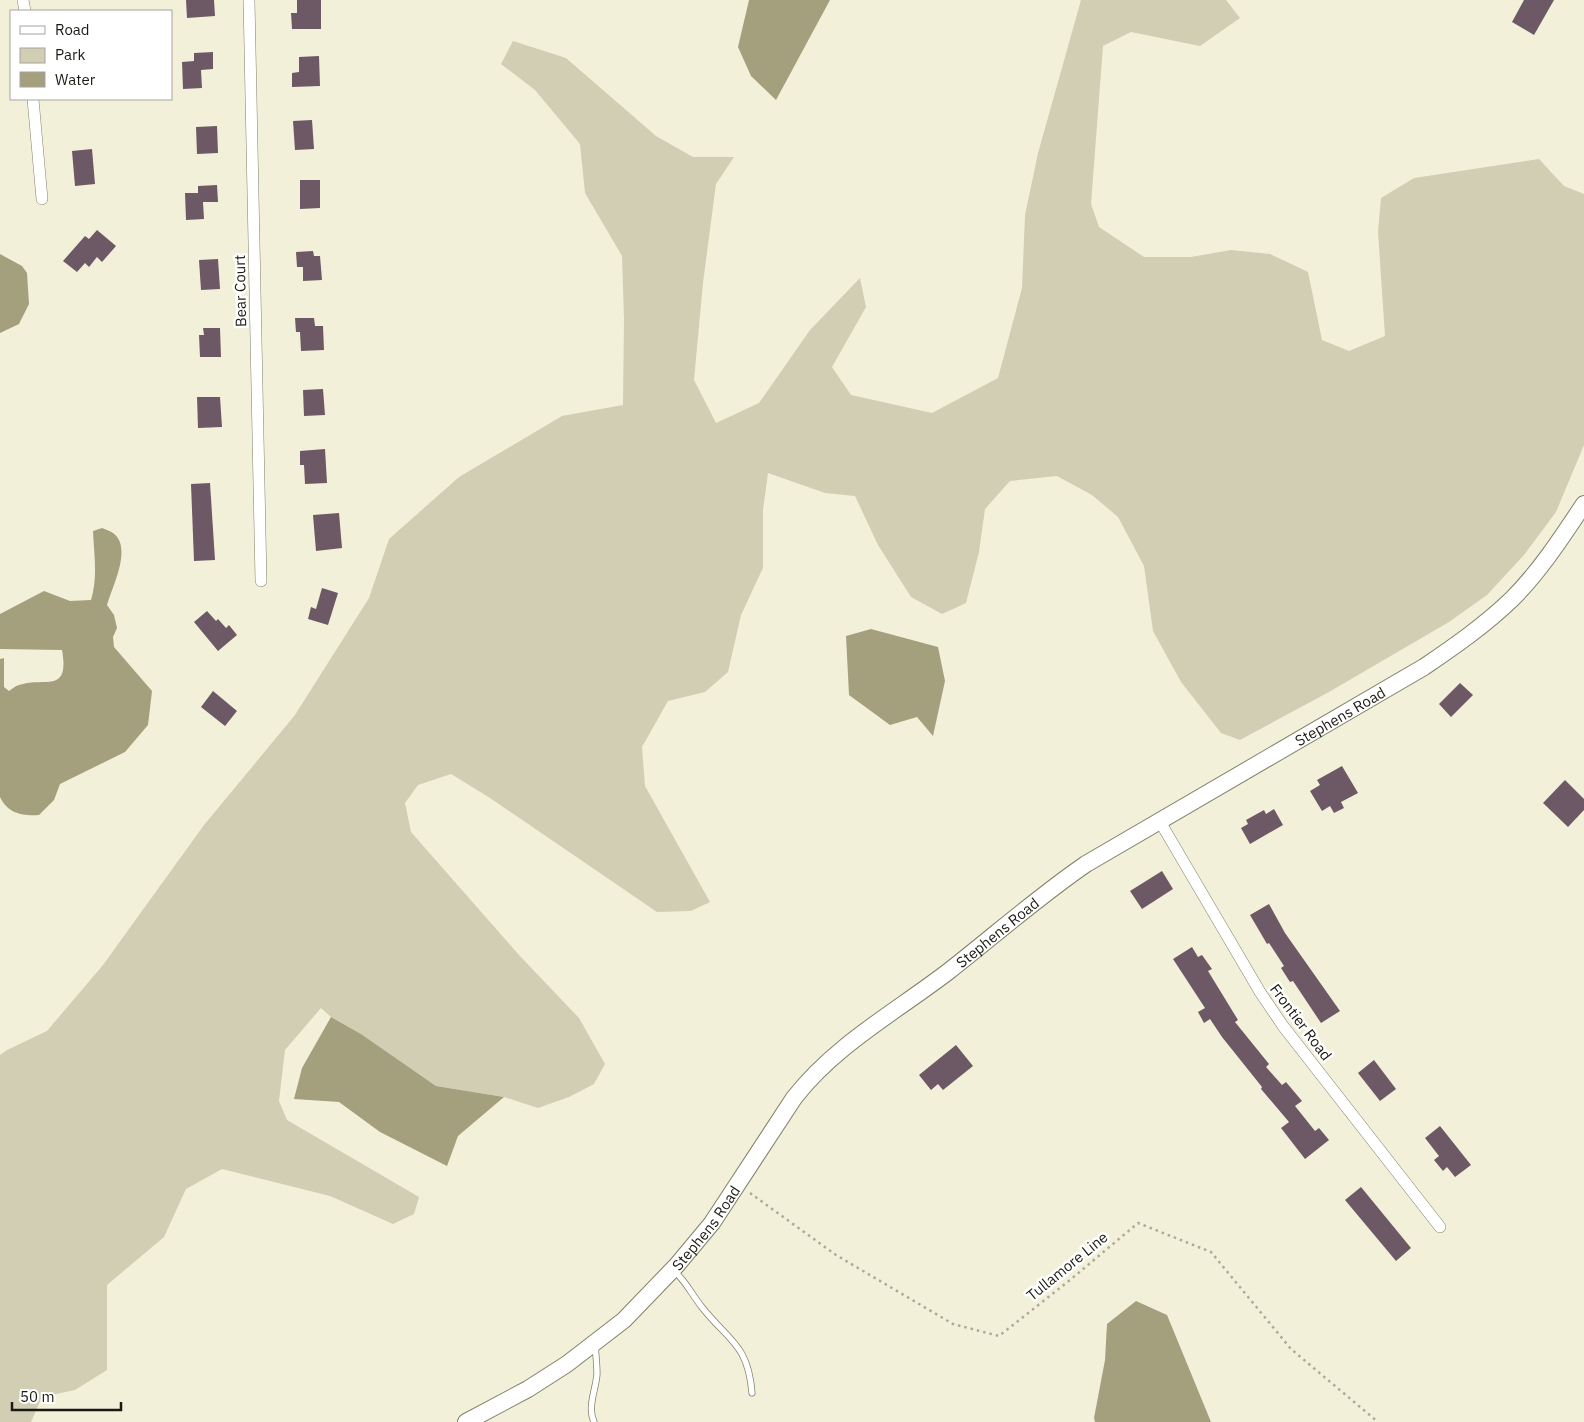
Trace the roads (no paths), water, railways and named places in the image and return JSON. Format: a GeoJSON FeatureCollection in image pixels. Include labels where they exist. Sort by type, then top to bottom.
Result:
{"type":"FeatureCollection","features":[{"type":"Feature","properties":{"kind":"main road","name":"Stephens Road"},"geometry":{"type":"LineString","coordinates":[[466,1422],[536,1384],[567,1364],[624,1320],[673,1270],[712,1223],[794,1098],[803,1086],[834,1055],[949,971],[1060,882],[1086,864],[1424,667],[1481,627],[1513,598],[1551,554],[1584,504]]}},
{"type":"Feature","properties":{"kind":"street","name":"Bear Court"},"geometry":{"type":"LineString","coordinates":[[249,0],[261,580]]}},
{"type":"Feature","properties":{"kind":"street"},"geometry":{"type":"LineString","coordinates":[[33,100],[42,199]]}},
{"type":"Feature","properties":{"kind":"street","name":"Frontier Road"},"geometry":{"type":"LineString","coordinates":[[1159,820],[1260,992],[1284,1026],[1440,1227]]}},
{"type":"Feature","properties":{"kind":"lane"},"geometry":{"type":"LineString","coordinates":[[673,1270],[683,1278],[702,1308],[745,1356],[751,1379],[752,1393]]}},
{"type":"Feature","properties":{"kind":"lane"},"geometry":{"type":"LineString","coordinates":[[594,1422],[592,1417],[593,1395],[597,1374],[595,1343]]}},
{"type":"Feature","properties":{"kind":"water"},"geometry":{"type":"Polygon","coordinates":[[[749,0],[830,0],[776,100],[751,76],[738,47],[749,0]]]}},
{"type":"Feature","properties":{"kind":"water"},"geometry":{"type":"Polygon","coordinates":[[[0,254],[22,266],[27,273],[29,304],[19,324],[0,333],[0,254]]]}},
{"type":"Feature","properties":{"kind":"water"},"geometry":{"type":"Polygon","coordinates":[[[102,528],[113,533],[119,539],[121,548],[119,568],[107,605],[114,615],[117,628],[113,637],[114,647],[152,691],[148,725],[125,752],[60,784],[54,800],[39,815],[16,813],[3,803],[0,797],[0,659],[4,658],[4,687],[9,691],[19,685],[53,681],[59,678],[62,673],[63,664],[62,650],[0,649],[0,614],[44,591],[70,601],[91,600],[95,574],[93,531],[102,528]]]}},
{"type":"Feature","properties":{"kind":"water"},"geometry":{"type":"Polygon","coordinates":[[[871,629],[938,647],[945,681],[933,736],[917,717],[890,725],[849,695],[846,636],[871,629]]]}},
{"type":"Feature","properties":{"kind":"water"},"geometry":{"type":"Polygon","coordinates":[[[331,1017],[361,1034],[436,1086],[504,1097],[458,1136],[447,1166],[380,1132],[339,1102],[294,1099],[302,1068],[331,1017]]]}},
{"type":"Feature","properties":{"kind":"water"},"geometry":{"type":"Polygon","coordinates":[[[1136,1301],[1167,1315],[1211,1422],[1095,1422],[1094,1418],[1105,1360],[1107,1324],[1136,1301]]]}}]}
